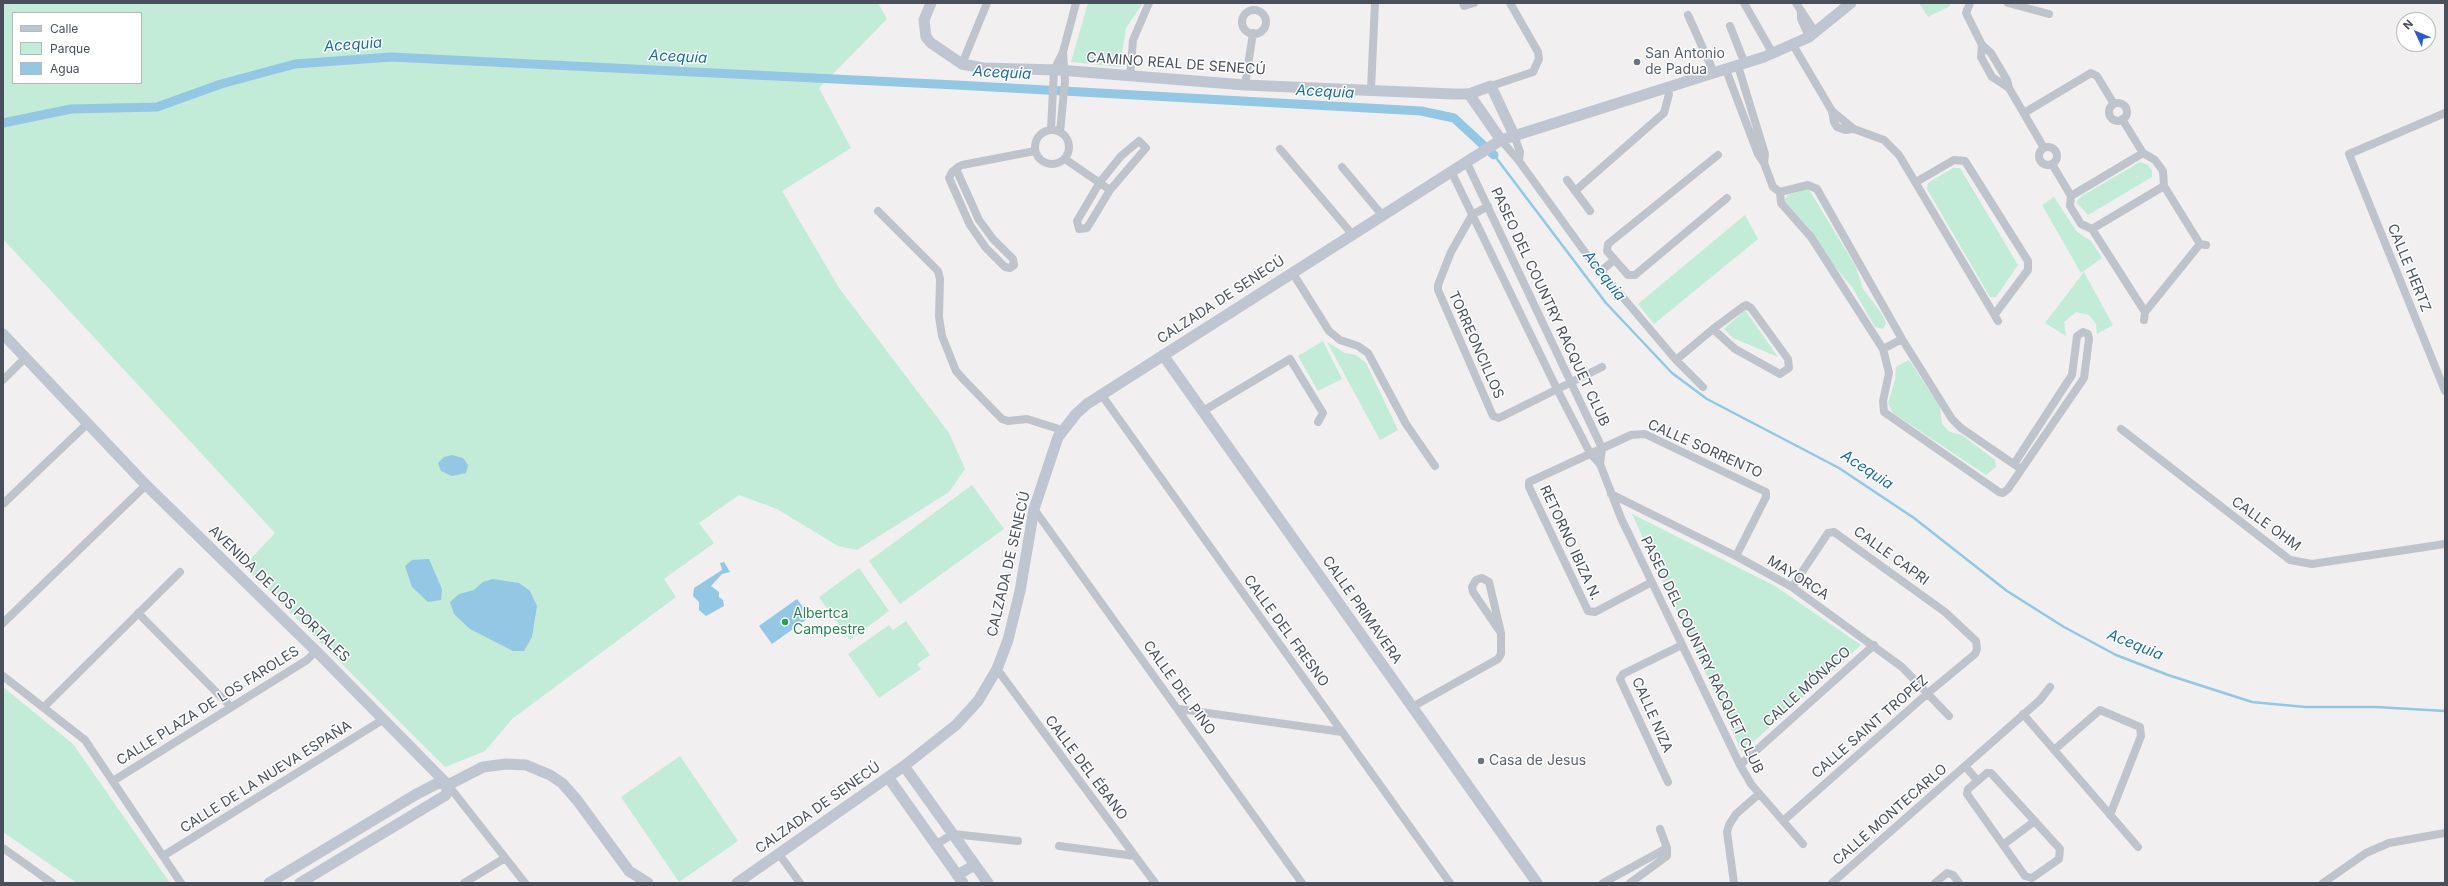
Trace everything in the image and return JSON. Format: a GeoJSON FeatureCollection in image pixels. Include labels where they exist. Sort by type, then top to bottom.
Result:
{"type":"FeatureCollection","features":[{"type":"Feature","properties":{"kind":"street","name":"CAMINO REAL DE SENECÚ"},"geometry":{"type":"LineString","coordinates":[[931,3],[924,20],[926,36],[931,43],[962,64],[983,68],[1059,76],[1130,77],[1246,85],[1469,94]]}},
{"type":"Feature","properties":{"kind":"street"},"geometry":{"type":"LineString","coordinates":[[962,64],[987,3]]}},
{"type":"Feature","properties":{"kind":"street"},"geometry":{"type":"LineString","coordinates":[[1051,130],[1053,100],[1063,52],[1076,3]]}},
{"type":"Feature","properties":{"kind":"street"},"geometry":{"type":"LineString","coordinates":[[1130,77],[1133,40],[1149,3]]}},
{"type":"Feature","properties":{"kind":"street"},"geometry":{"type":"LineString","coordinates":[[1371,89],[1375,3]]}},
{"type":"Feature","properties":{"kind":"street"},"geometry":{"type":"LineString","coordinates":[[1463,3],[1464,6],[1474,3]]}},
{"type":"Feature","properties":{"kind":"street"},"geometry":{"type":"LineString","coordinates":[[1510,3],[1538,52],[1539,59],[1533,72],[1469,94],[1501,140],[1519,161],[1600,272],[1676,360],[1703,387]]}},
{"type":"Feature","properties":{"kind":"street"},"geometry":{"type":"LineString","coordinates":[[1744,3],[1774,54]]}},
{"type":"Feature","properties":{"kind":"street"},"geometry":{"type":"LineString","coordinates":[[1796,3],[1801,12],[1801,19],[1812,34]]}},
{"type":"Feature","properties":{"kind":"street","name":"CALZADA DE SENECÚ"},"geometry":{"type":"LineString","coordinates":[[738,883],[904,766],[956,725],[978,701],[997,669],[1008,640],[1020,592],[1034,509],[1062,430],[1076,414],[1101,394],[1501,140],[1668,91],[1714,73],[1774,54],[1812,34],[1851,3]]}},
{"type":"Feature","properties":{"kind":"street"},"geometry":{"type":"LineString","coordinates":[[1970,3],[1966,13],[1982,45],[1992,53],[2007,80],[2009,88],[2044,148]]}},
{"type":"Feature","properties":{"kind":"street"},"geometry":{"type":"LineString","coordinates":[[2008,3],[2049,14]]}},
{"type":"Feature","properties":{"kind":"street"},"geometry":{"type":"LineString","coordinates":[[1688,15],[1714,73]]}},
{"type":"Feature","properties":{"kind":"street"},"geometry":{"type":"LineString","coordinates":[[1730,26],[1754,113],[1757,140]]}},
{"type":"Feature","properties":{"kind":"street"},"geometry":{"type":"LineString","coordinates":[[1246,85],[1253,33]]}},
{"type":"Feature","properties":{"kind":"street"},"geometry":{"type":"LineString","coordinates":[[1792,45],[1832,112],[1854,128],[1875,135],[1891,144],[1916,182],[1997,317],[2028,270],[2028,261],[1965,161],[1954,160],[1916,182]]}},
{"type":"Feature","properties":{"kind":"street"},"geometry":{"type":"LineString","coordinates":[[1982,45],[1981,58],[1992,78],[2009,88]]}},
{"type":"Feature","properties":{"kind":"street"},"geometry":{"type":"LineString","coordinates":[[1726,70],[1745,116],[1765,154],[1764,163],[1772,184],[1780,192],[1781,203],[1811,237],[1883,349],[1890,373],[1883,401],[1886,415],[1999,492],[2003,493],[2008,490],[2084,378],[2089,339],[2086,332],[2081,332],[2076,339],[2072,376],[2014,464]]}},
{"type":"Feature","properties":{"kind":"street"},"geometry":{"type":"LineString","coordinates":[[2024,113],[2091,73],[2097,76],[2114,104]]}},
{"type":"Feature","properties":{"kind":"street"},"geometry":{"type":"LineString","coordinates":[[1059,76],[1064,101],[1060,132]]}},
{"type":"Feature","properties":{"kind":"street"},"geometry":{"type":"LineString","coordinates":[[1491,86],[1514,135],[1520,152],[1519,161]]}},
{"type":"Feature","properties":{"kind":"street"},"geometry":{"type":"LineString","coordinates":[[1575,191],[1664,113],[1668,91]]}},
{"type":"Feature","properties":{"kind":"street"},"geometry":{"type":"LineString","coordinates":[[2120,103],[2126,108],[2126,114],[2122,119],[2117,120],[2111,116],[2110,109],[2114,104],[2120,103]]}},
{"type":"Feature","properties":{"kind":"street"},"geometry":{"type":"LineString","coordinates":[[1745,116],[1754,113]]}},
{"type":"Feature","properties":{"kind":"street","name":"CALLE HERTZ"},"geometry":{"type":"LineString","coordinates":[[2445,113],[2349,154],[2445,391]]}},
{"type":"Feature","properties":{"kind":"street"},"geometry":{"type":"LineString","coordinates":[[2052,164],[2071,196],[2070,206],[2081,224],[2092,229],[2145,316],[2203,245],[2164,186],[2163,171],[2155,160],[2143,153],[2122,119]]}},
{"type":"Feature","properties":{"kind":"street"},"geometry":{"type":"LineString","coordinates":[[1051,130],[1060,132],[1069,143],[1068,153],[1065,159],[1058,163],[1048,164],[1040,160],[1035,151],[1038,137],[1051,130]]}},
{"type":"Feature","properties":{"kind":"street"},"geometry":{"type":"LineString","coordinates":[[1136,142],[1141,142],[1146,148],[1110,190],[1087,228],[1080,229],[1077,221],[1100,182],[1130,147],[1136,142]]}},
{"type":"Feature","properties":{"kind":"street"},"geometry":{"type":"LineString","coordinates":[[2044,148],[2052,148],[2056,153],[2056,160],[2052,164],[2046,164],[2040,160],[2039,154],[2044,148]]}},
{"type":"Feature","properties":{"kind":"street"},"geometry":{"type":"LineString","coordinates":[[1280,149],[1352,234]]}},
{"type":"Feature","properties":{"kind":"street"},"geometry":{"type":"LineString","coordinates":[[956,169],[979,220],[993,239],[1013,259],[1015,263],[1013,267],[1006,267],[996,258],[970,225],[950,180],[950,175],[956,169],[962,165],[1035,151]]}},
{"type":"Feature","properties":{"kind":"street"},"geometry":{"type":"LineString","coordinates":[[2071,196],[2143,153]]}},
{"type":"Feature","properties":{"kind":"street"},"geometry":{"type":"LineString","coordinates":[[1718,155],[1608,244],[1607,251],[1628,274],[1635,275],[1727,198]]}},
{"type":"Feature","properties":{"kind":"street"},"geometry":{"type":"LineString","coordinates":[[1065,159],[1110,190]]}},
{"type":"Feature","properties":{"kind":"street","name":"PASEO DEL COUNTRY RACQUET CLUB"},"geometry":{"type":"LineString","coordinates":[[1466,162],[1572,382],[1602,448],[1600,464]]}},
{"type":"Feature","properties":{"kind":"street"},"geometry":{"type":"LineString","coordinates":[[1342,167],[1382,215]]}},
{"type":"Feature","properties":{"kind":"street","name":"PASEO DEL COUNTRY RACQUET CLUB"},"geometry":{"type":"LineString","coordinates":[[1451,171],[1557,389],[1590,453],[1600,464],[1611,494],[1740,765],[1751,784],[1803,844]]}},
{"type":"Feature","properties":{"kind":"street"},"geometry":{"type":"LineString","coordinates":[[1567,180],[1590,211]]}},
{"type":"Feature","properties":{"kind":"street"},"geometry":{"type":"LineString","coordinates":[[1780,192],[1808,185],[1817,189],[1902,339],[1952,419],[1961,428],[2022,470]]}},
{"type":"Feature","properties":{"kind":"street"},"geometry":{"type":"LineString","coordinates":[[2092,229],[2164,186]]}},
{"type":"Feature","properties":{"kind":"street"},"geometry":{"type":"LineString","coordinates":[[1472,215],[1488,206]]}},
{"type":"Feature","properties":{"kind":"street"},"geometry":{"type":"LineString","coordinates":[[878,211],[938,271],[940,279],[939,317],[942,336],[956,370],[964,380],[1002,419],[1008,421],[1027,419],[1062,430]]}},
{"type":"Feature","properties":{"kind":"street","name":"TORREONCILLOS"},"geometry":{"type":"LineString","coordinates":[[1472,215],[1438,280],[1438,290],[1493,416],[1499,418],[1602,367]]}},
{"type":"Feature","properties":{"kind":"street"},"geometry":{"type":"LineString","coordinates":[[970,225],[979,220]]}},
{"type":"Feature","properties":{"kind":"street"},"geometry":{"type":"LineString","coordinates":[[1600,272],[1614,260]]}},
{"type":"Feature","properties":{"kind":"street"},"geometry":{"type":"LineString","coordinates":[[1292,272],[1329,330],[1340,340],[1358,346],[1368,354],[1406,424],[1436,466]]}},
{"type":"Feature","properties":{"kind":"street"},"geometry":{"type":"LineString","coordinates":[[1676,360],[1714,329],[1744,306],[1748,306],[1788,359],[1790,368],[1780,374],[1735,349],[1714,329]]}},
{"type":"Feature","properties":{"kind":"street","name":"AVENIDA DE LOS PORTALES"},"geometry":{"type":"LineString","coordinates":[[3,334],[146,486],[316,651],[448,785],[525,883]]}},
{"type":"Feature","properties":{"kind":"street"},"geometry":{"type":"LineString","coordinates":[[1883,349],[1902,339]]}},
{"type":"Feature","properties":{"kind":"street","name":"CALLE PRIMAVERA"},"geometry":{"type":"LineString","coordinates":[[1163,355],[1537,883]]}},
{"type":"Feature","properties":{"kind":"street"},"geometry":{"type":"LineString","coordinates":[[3,380],[26,357]]}},
{"type":"Feature","properties":{"kind":"street"},"geometry":{"type":"LineString","coordinates":[[1203,411],[1290,359],[1323,413],[1318,422]]}},
{"type":"Feature","properties":{"kind":"street","name":"CALLE DEL FRESNO"},"geometry":{"type":"LineString","coordinates":[[1101,394],[1450,883]]}},
{"type":"Feature","properties":{"kind":"street"},"geometry":{"type":"LineString","coordinates":[[2055,402],[2065,408]]}},
{"type":"Feature","properties":{"kind":"street"},"geometry":{"type":"LineString","coordinates":[[3,504],[87,424]]}},
{"type":"Feature","properties":{"kind":"street","name":"CALLE OHM"},"geometry":{"type":"LineString","coordinates":[[2121,429],[2290,560],[2312,564],[2445,544]]}},
{"type":"Feature","properties":{"kind":"street","name":"CALLE SORRENTO"},"geometry":{"type":"LineString","coordinates":[[1590,453],[1636,433],[1645,434],[1764,490],[1766,497],[1736,556]]}},
{"type":"Feature","properties":{"kind":"street","name":"RETORNO IBIZA N."},"geometry":{"type":"LineString","coordinates":[[1590,453],[1531,480],[1528,484],[1588,611],[1595,612],[1652,582]]}},
{"type":"Feature","properties":{"kind":"street"},"geometry":{"type":"LineString","coordinates":[[3,623],[146,486]]}},
{"type":"Feature","properties":{"kind":"street","name":"MAYORCA"},"geometry":{"type":"LineString","coordinates":[[1611,494],[1736,556],[1792,586],[1902,667],[1949,716]]}},
{"type":"Feature","properties":{"kind":"street","name":"CALLE DEL PINO"},"geometry":{"type":"LineString","coordinates":[[1034,509],[1302,883]]}},
{"type":"Feature","properties":{"kind":"street","name":"CALLE CAPRI"},"geometry":{"type":"LineString","coordinates":[[1792,586],[1828,533],[1834,532],[1883,565],[1950,616],[1976,641],[1976,654]]}},
{"type":"Feature","properties":{"kind":"street"},"geometry":{"type":"LineString","coordinates":[[44,707],[180,572]]}},
{"type":"Feature","properties":{"kind":"street"},"geometry":{"type":"LineString","coordinates":[[1412,707],[1498,659],[1502,652],[1501,633],[1489,582],[1482,578],[1476,580],[1472,587],[1472,592],[1501,633]]}},
{"type":"Feature","properties":{"kind":"street"},"geometry":{"type":"LineString","coordinates":[[138,613],[231,707]]}},
{"type":"Feature","properties":{"kind":"street","name":"CALLE NIZA"},"geometry":{"type":"LineString","coordinates":[[1668,782],[1620,679],[1623,674],[1682,645]]}},
{"type":"Feature","properties":{"kind":"street","name":"CALLE MÓNACO"},"geometry":{"type":"LineString","coordinates":[[1740,765],[1874,645]]}},
{"type":"Feature","properties":{"kind":"street","name":"CALLE PLAZA DE LOS FAROLES"},"geometry":{"type":"LineString","coordinates":[[113,781],[307,660],[316,651]]}},
{"type":"Feature","properties":{"kind":"street","name":"CALLE SAINT TROPEZ"},"geometry":{"type":"LineString","coordinates":[[1783,821],[1928,693],[1976,654]]}},
{"type":"Feature","properties":{"kind":"street","name":"CALLE DEL ÉBANO"},"geometry":{"type":"LineString","coordinates":[[997,669],[1154,883]]}},
{"type":"Feature","properties":{"kind":"street"},"geometry":{"type":"LineString","coordinates":[[3,676],[85,740],[181,883]]}},
{"type":"Feature","properties":{"kind":"street","name":"CALLE MONTECARLO"},"geometry":{"type":"LineString","coordinates":[[1837,881],[2023,714],[2050,687]]}},
{"type":"Feature","properties":{"kind":"street"},"geometry":{"type":"LineString","coordinates":[[1179,710],[1342,732]]}},
{"type":"Feature","properties":{"kind":"street"},"geometry":{"type":"LineString","coordinates":[[2054,750],[2100,710],[2140,727],[2141,736],[2110,815]]}},
{"type":"Feature","properties":{"kind":"street"},"geometry":{"type":"LineString","coordinates":[[2023,714],[2138,847]]}},
{"type":"Feature","properties":{"kind":"street","name":"CALLE DE LA NUEVA ESPAÑA"},"geometry":{"type":"LineString","coordinates":[[163,856],[384,720]]}},
{"type":"Feature","properties":{"kind":"street"},"geometry":{"type":"LineString","coordinates":[[269,883],[415,795],[438,783],[448,785],[483,767],[506,764],[526,765],[550,775],[562,783],[577,800],[637,883]]}},
{"type":"Feature","properties":{"kind":"street"},"geometry":{"type":"LineString","coordinates":[[904,766],[988,883]]}},
{"type":"Feature","properties":{"kind":"street","name":"CALLE MONTECARLO"},"geometry":{"type":"LineString","coordinates":[[1965,766],[1977,780]]}},
{"type":"Feature","properties":{"kind":"street"},"geometry":{"type":"LineString","coordinates":[[1986,773],[1990,773],[2060,849],[2059,859],[2032,878],[2027,878],[1967,794],[1968,790],[1977,780],[1986,773]]}},
{"type":"Feature","properties":{"kind":"street"},"geometry":{"type":"LineString","coordinates":[[888,777],[960,879],[975,864]]}},
{"type":"Feature","properties":{"kind":"street"},"geometry":{"type":"LineString","coordinates":[[300,883],[446,795],[448,785]]}},
{"type":"Feature","properties":{"kind":"street"},"geometry":{"type":"LineString","coordinates":[[1734,883],[1727,832],[1728,825],[1736,814],[1760,794]]}},
{"type":"Feature","properties":{"kind":"street"},"geometry":{"type":"LineString","coordinates":[[2004,844],[2035,821]]}},
{"type":"Feature","properties":{"kind":"street"},"geometry":{"type":"LineString","coordinates":[[1630,883],[1666,858],[1667,848],[1660,828]]}},
{"type":"Feature","properties":{"kind":"street"},"geometry":{"type":"LineString","coordinates":[[2323,883],[2366,853],[2389,843],[2445,833]]}},
{"type":"Feature","properties":{"kind":"street"},"geometry":{"type":"LineString","coordinates":[[935,845],[953,834],[1018,841]]}},
{"type":"Feature","properties":{"kind":"street"},"geometry":{"type":"LineString","coordinates":[[1059,846],[1135,856]]}},
{"type":"Feature","properties":{"kind":"street"},"geometry":{"type":"LineString","coordinates":[[3,848],[52,883]]}},
{"type":"Feature","properties":{"kind":"street"},"geometry":{"type":"LineString","coordinates":[[1603,883],[1667,848]]}},
{"type":"Feature","properties":{"kind":"street"},"geometry":{"type":"LineString","coordinates":[[779,854],[800,883]]}},
{"type":"Feature","properties":{"kind":"street"},"geometry":{"type":"LineString","coordinates":[[464,883],[505,858]]}},
{"type":"Feature","properties":{"kind":"street"},"geometry":{"type":"LineString","coordinates":[[629,871],[648,883]]}},
{"type":"Feature","properties":{"kind":"street"},"geometry":{"type":"LineString","coordinates":[[1935,883],[1944,874],[1950,873],[1959,883]]}},
{"type":"Feature","properties":{"kind":"green space"},"geometry":{"type":"Polygon","coordinates":[[[3,3],[878,3],[887,19],[819,88],[851,148],[782,191],[839,288],[949,433],[965,469],[949,492],[857,550],[838,546],[777,509],[739,495],[699,523],[714,543],[664,579],[676,597],[512,719],[485,751],[445,767],[244,566],[275,533],[3,239],[3,3]]]}},
{"type":"Feature","properties":{"kind":"green space"},"geometry":{"type":"Polygon","coordinates":[[[1088,3],[1143,3],[1126,28],[1120,67],[1071,62],[1088,3]]]}},
{"type":"Feature","properties":{"kind":"green space"},"geometry":{"type":"Polygon","coordinates":[[[1919,3],[1950,3],[1950,6],[1928,17],[1919,3]]]}},
{"type":"Feature","properties":{"kind":"green space"},"geometry":{"type":"Polygon","coordinates":[[[2140,162],[2148,165],[2152,171],[2152,177],[2088,215],[2076,202],[2082,196],[2140,162]]]}},
{"type":"Feature","properties":{"kind":"green space"},"geometry":{"type":"Polygon","coordinates":[[[1953,168],[1960,168],[2018,265],[1996,297],[1990,297],[1927,189],[1928,183],[1953,168]]]}},
{"type":"Feature","properties":{"kind":"green space"},"geometry":{"type":"Polygon","coordinates":[[[1808,188],[1856,267],[1863,289],[1880,311],[1886,323],[1883,329],[1875,327],[1852,287],[1835,267],[1810,229],[1784,200],[1788,195],[1808,188]]]}},
{"type":"Feature","properties":{"kind":"green space"},"geometry":{"type":"Polygon","coordinates":[[[2054,197],[2077,232],[2091,241],[2102,258],[2081,273],[2042,205],[2054,197]]]}},
{"type":"Feature","properties":{"kind":"green space"},"geometry":{"type":"Polygon","coordinates":[[[1745,215],[1758,239],[1654,324],[1638,304],[1745,215]]]}},
{"type":"Feature","properties":{"kind":"green space"},"geometry":{"type":"Polygon","coordinates":[[[2084,272],[2113,325],[2097,334],[2096,324],[2089,315],[2076,312],[2064,322],[2066,336],[2045,323],[2084,272]]]}},
{"type":"Feature","properties":{"kind":"green space"},"geometry":{"type":"Polygon","coordinates":[[[1745,310],[1778,357],[1733,338],[1724,329],[1745,310]]]}},
{"type":"Feature","properties":{"kind":"green space"},"geometry":{"type":"Polygon","coordinates":[[[1323,341],[1342,379],[1318,391],[1298,356],[1323,341]]]}},
{"type":"Feature","properties":{"kind":"green space"},"geometry":{"type":"Polygon","coordinates":[[[1327,342],[1345,353],[1356,355],[1366,363],[1398,430],[1380,440],[1327,342]]]}},
{"type":"Feature","properties":{"kind":"green space"},"geometry":{"type":"Polygon","coordinates":[[[1909,360],[1940,407],[1942,424],[1950,432],[1962,435],[1995,460],[1996,467],[1986,475],[1893,413],[1888,403],[1895,380],[1896,367],[1909,360]]]}},
{"type":"Feature","properties":{"kind":"green space"},"geometry":{"type":"Polygon","coordinates":[[[972,485],[1004,529],[900,604],[869,561],[972,485]]]}},
{"type":"Feature","properties":{"kind":"green space"},"geometry":{"type":"Polygon","coordinates":[[[1632,514],[1775,586],[1861,645],[1742,752],[1632,514]]]}},
{"type":"Feature","properties":{"kind":"green space"},"geometry":{"type":"Polygon","coordinates":[[[859,568],[889,611],[850,640],[819,597],[859,568]]]}},
{"type":"Feature","properties":{"kind":"green space"},"geometry":{"type":"Polygon","coordinates":[[[906,621],[930,655],[917,664],[921,669],[879,698],[848,654],[889,625],[893,630],[906,621]]]}},
{"type":"Feature","properties":{"kind":"green space"},"geometry":{"type":"Polygon","coordinates":[[[3,687],[73,744],[170,883],[77,883],[3,832],[3,687]]]}},
{"type":"Feature","properties":{"kind":"green space"},"geometry":{"type":"Polygon","coordinates":[[[680,756],[738,841],[679,882],[621,797],[680,756]]]}},
{"type":"Feature","properties":{"kind":"water"},"geometry":{"type":"Polygon","coordinates":[[[452,455],[463,458],[468,465],[466,473],[452,476],[441,471],[438,463],[444,457],[452,455]]]}},
{"type":"Feature","properties":{"kind":"water"},"geometry":{"type":"Polygon","coordinates":[[[429,559],[442,589],[441,600],[428,602],[412,587],[405,566],[412,560],[429,559]]]}},
{"type":"Feature","properties":{"kind":"water"},"geometry":{"type":"Polygon","coordinates":[[[724,562],[730,572],[722,574],[711,586],[719,592],[719,597],[723,600],[724,606],[706,616],[699,610],[699,602],[693,596],[694,588],[722,570],[720,563],[724,562]]]}},
{"type":"Feature","properties":{"kind":"water"},"geometry":{"type":"Polygon","coordinates":[[[493,579],[519,583],[530,591],[537,606],[532,637],[524,651],[513,651],[470,629],[454,614],[450,602],[459,594],[474,590],[483,582],[493,579]]]}},
{"type":"Feature","properties":{"kind":"water","name":"Albertca Campestre"},"geometry":{"type":"Polygon","coordinates":[[[797,599],[810,617],[772,644],[759,626],[797,599]]]}},
{"type":"Feature","properties":{"kind":"waterway","name":"Acequia"},"geometry":{"type":"LineString","coordinates":[[3,123],[71,109],[157,107],[221,84],[295,64],[391,57],[956,85],[1421,111],[1454,118],[1494,155]]}},
{"type":"Feature","properties":{"kind":"waterway","name":"Acequia"},"geometry":{"type":"LineString","coordinates":[[1494,155],[1606,303],[1672,373],[1707,399],[1839,468],[1914,518],[2007,591],[2064,627],[2116,655],[2168,675],[2252,702],[2305,707],[2376,707],[2445,711]]}},
{"type":"Feature","properties":{"kind":"place","name":"San Antonio de Padua"},"geometry":{"type":"Point","coordinates":[1637,62]}},
{"type":"Feature","properties":{"kind":"place","name":"Albertca Campestre"},"geometry":{"type":"Point","coordinates":[785,622]}},
{"type":"Feature","properties":{"kind":"place","name":"Casa de Jesus"},"geometry":{"type":"Point","coordinates":[1481,761]}}]}
